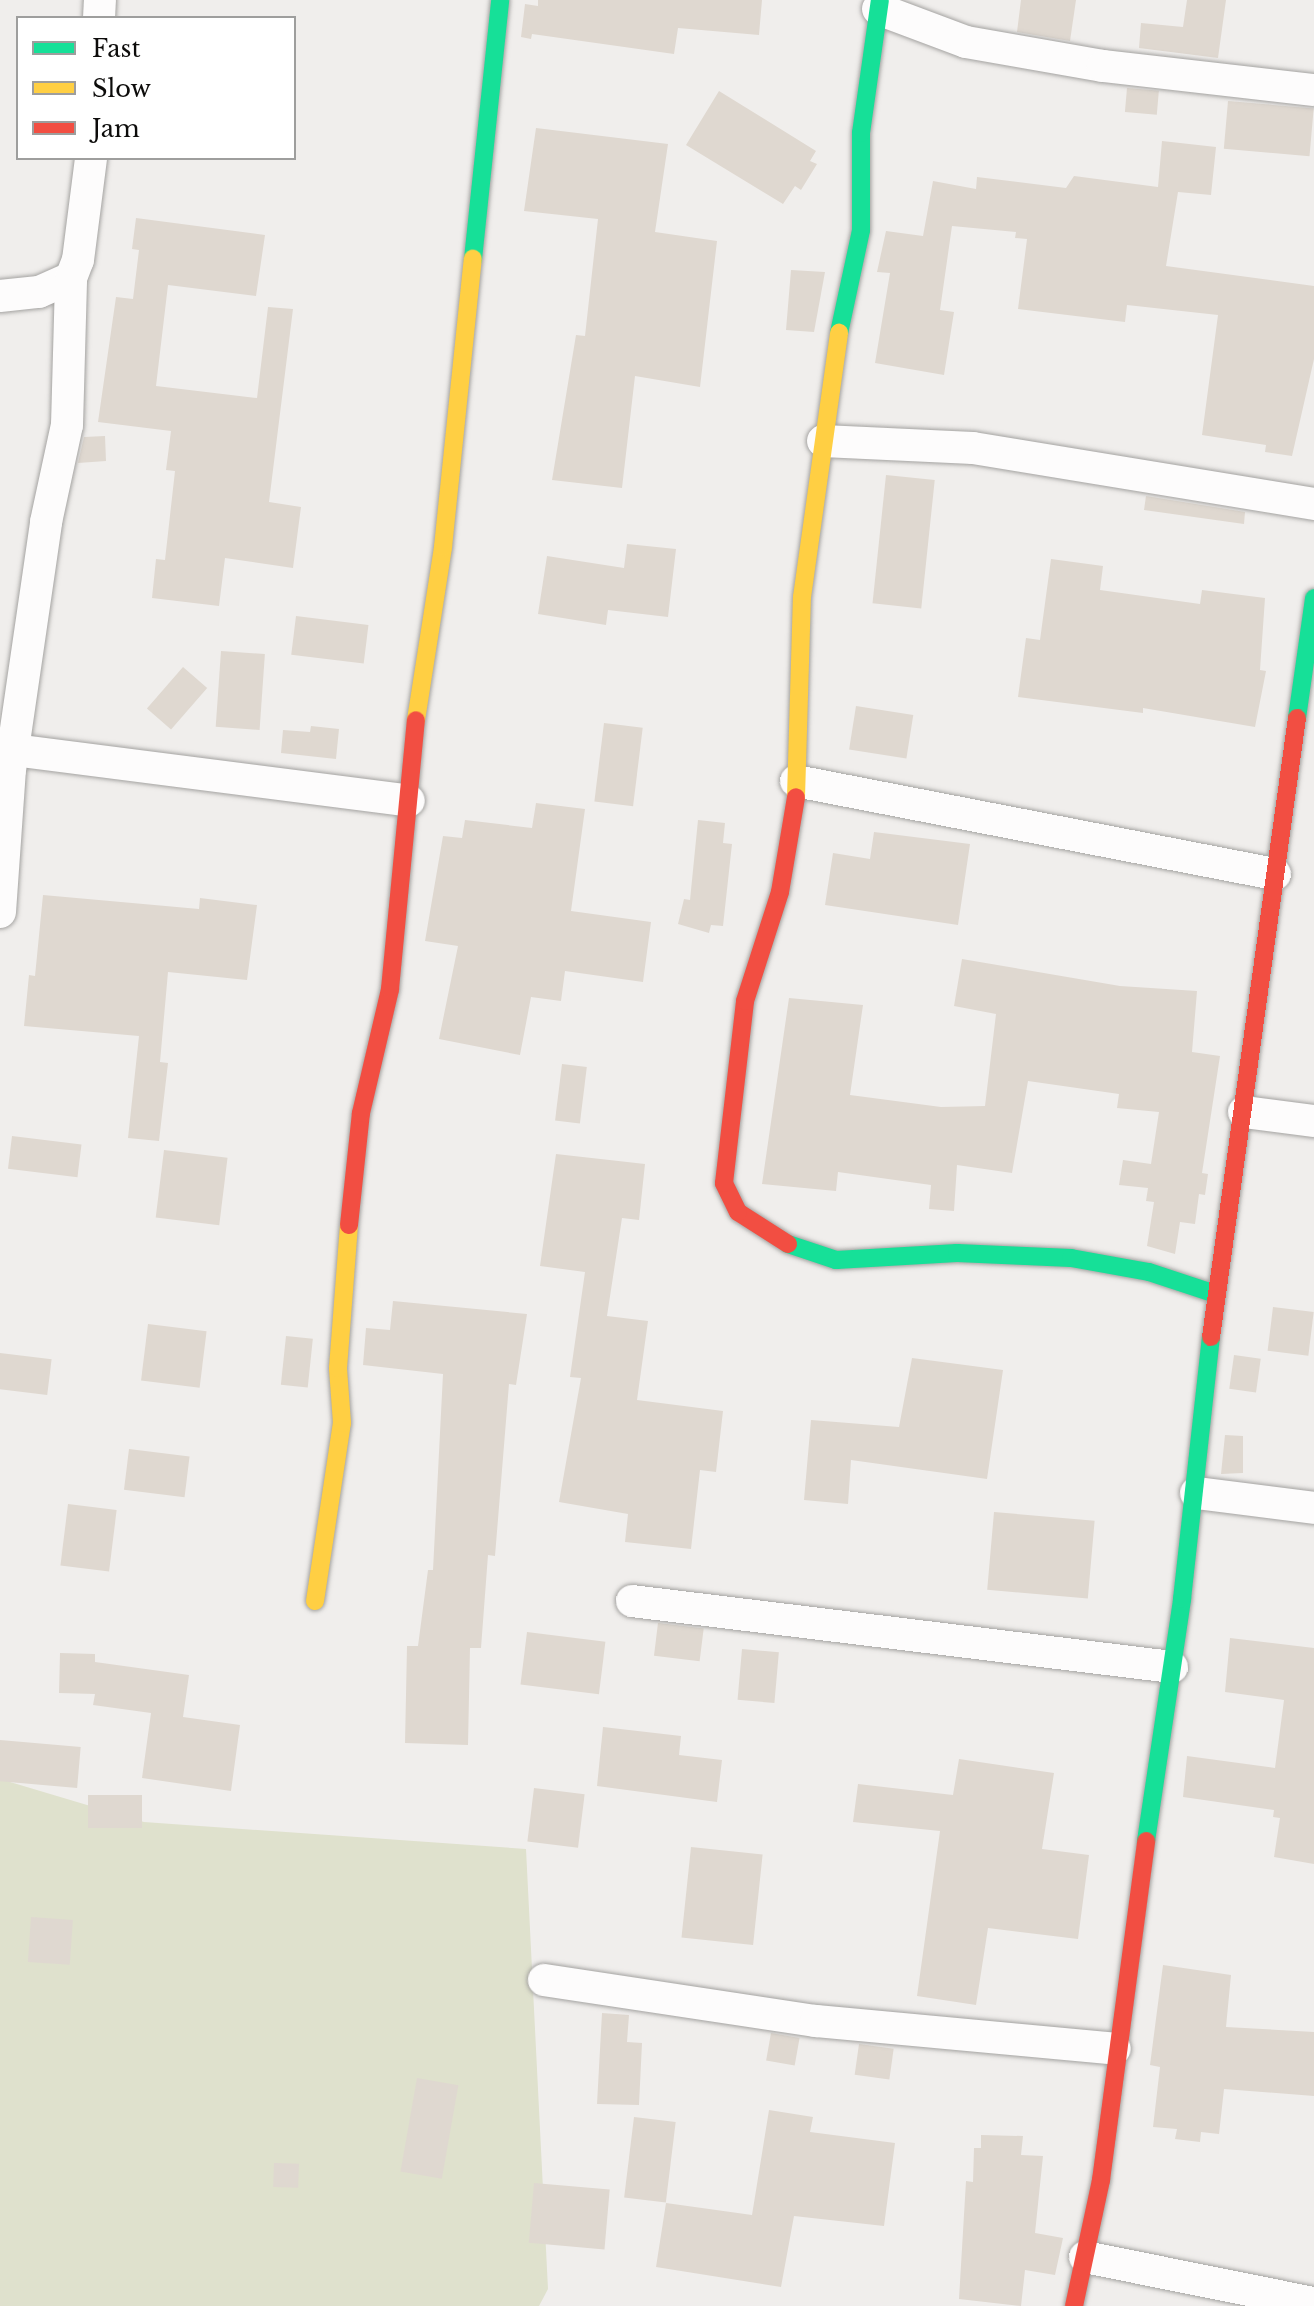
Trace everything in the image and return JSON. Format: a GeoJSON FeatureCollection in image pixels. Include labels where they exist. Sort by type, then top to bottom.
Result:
{"type":"FeatureCollection","features":[{"type":"Feature","properties":{"kind":"street"},"geometry":{"type":"LineString","coordinates":[[315,1601],[342,1423],[338,1368],[353,1177],[364,1099],[390,989],[419,689],[443,547],[500,0]]}},
{"type":"Feature","properties":{"kind":"street"},"geometry":{"type":"LineString","coordinates":[[1216,1294],[1149,1272],[1071,1258],[957,1253],[836,1260],[778,1241],[738,1212],[724,1183],[745,1001],[780,892],[795,822],[802,597],[844,299],[861,230],[858,170],[879,5],[966,42],[1103,66],[1314,90]]}},
{"type":"Feature","properties":{"kind":"street"},"geometry":{"type":"LineString","coordinates":[[0,912],[13,750],[46,522],[67,425],[71,278],[78,260],[91,160]]}},
{"type":"Feature","properties":{"kind":"street"},"geometry":{"type":"LineString","coordinates":[[0,296],[39,292],[71,278]]}},
{"type":"Feature","properties":{"kind":"street"},"geometry":{"type":"LineString","coordinates":[[823,441],[973,448],[1314,504]]}},
{"type":"Feature","properties":{"kind":"street"},"geometry":{"type":"LineString","coordinates":[[1074,2306],[1101,2180],[1115,2049],[1196,1493],[1216,1294],[1244,1112],[1275,874],[1305,722],[1314,598]]}},
{"type":"Feature","properties":{"kind":"street"},"geometry":{"type":"LineString","coordinates":[[13,750],[409,801]]}},
{"type":"Feature","properties":{"kind":"street"},"geometry":{"type":"LineString","coordinates":[[796,781],[1275,874]]}},
{"type":"Feature","properties":{"kind":"street"},"geometry":{"type":"LineString","coordinates":[[1244,1112],[1314,1121]]}},
{"type":"Feature","properties":{"kind":"street"},"geometry":{"type":"LineString","coordinates":[[1196,1493],[1314,1508]]}},
{"type":"Feature","properties":{"kind":"street"},"geometry":{"type":"LineString","coordinates":[[632,1601],[1172,1667]]}},
{"type":"Feature","properties":{"kind":"street"},"geometry":{"type":"LineString","coordinates":[[544,1980],[816,2021],[1115,2049]]}},
{"type":"Feature","properties":{"kind":"street"},"geometry":{"type":"LineString","coordinates":[[1085,2257],[1314,2303]]}},
{"type":"Feature","properties":{"kind":"green space"},"geometry":{"type":"Polygon","coordinates":[[[0,1779],[144,1822],[526,1849],[548,2289],[539,2306],[0,2306],[0,1779]]]}},
{"type":"Feature","properties":{"kind":"building"},"geometry":{"type":"Polygon","coordinates":[[[538,0],[762,0],[759,35],[678,28],[674,54],[532,34],[531,39],[521,37],[525,4],[538,6],[538,0]]]}},
{"type":"Feature","properties":{"kind":"building"},"geometry":{"type":"Polygon","coordinates":[[[1021,0],[1076,0],[1070,41],[1017,32],[1021,0]]]}},
{"type":"Feature","properties":{"kind":"building"},"geometry":{"type":"Polygon","coordinates":[[[1187,0],[1226,0],[1218,58],[1139,48],[1141,23],[1183,27],[1187,0]]]}},
{"type":"Feature","properties":{"kind":"building"},"geometry":{"type":"Polygon","coordinates":[[[1127,88],[1159,91],[1157,115],[1125,112],[1127,88]]]}},
{"type":"Feature","properties":{"kind":"building"},"geometry":{"type":"Polygon","coordinates":[[[719,91],[816,151],[810,161],[817,164],[801,190],[795,186],[783,204],[686,145],[719,91]]]}},
{"type":"Feature","properties":{"kind":"building"},"geometry":{"type":"Polygon","coordinates":[[[1228,101],[1314,108],[1309,156],[1224,149],[1228,101]]]}},
{"type":"Feature","properties":{"kind":"building"},"geometry":{"type":"Polygon","coordinates":[[[536,128],[668,144],[655,232],[717,241],[700,387],[635,376],[622,488],[552,480],[576,335],[585,336],[598,219],[524,211],[536,128]]]}},
{"type":"Feature","properties":{"kind":"building"},"geometry":{"type":"Polygon","coordinates":[[[1162,141],[1216,147],[1211,195],[1178,192],[1166,266],[1314,286],[1314,359],[1292,456],[1265,452],[1266,445],[1202,435],[1218,315],[1127,305],[1125,322],[1018,309],[1027,239],[1015,238],[1016,232],[952,226],[940,310],[954,312],[944,375],[875,363],[890,273],[877,272],[886,231],[923,236],[933,181],[976,189],[977,177],[1066,188],[1074,176],[1158,187],[1162,141]]]}},
{"type":"Feature","properties":{"kind":"building"},"geometry":{"type":"Polygon","coordinates":[[[136,218],[265,235],[256,296],[168,285],[156,386],[257,398],[268,307],[293,309],[269,502],[301,507],[293,568],[225,558],[219,606],[152,598],[156,559],[165,560],[175,471],[166,470],[171,431],[98,422],[116,297],[133,299],[139,250],[132,249],[136,218]]]}},
{"type":"Feature","properties":{"kind":"building"},"geometry":{"type":"Polygon","coordinates":[[[791,270],[825,272],[814,332],[786,330],[791,270]]]}},
{"type":"Feature","properties":{"kind":"building"},"geometry":{"type":"Polygon","coordinates":[[[105,436],[106,461],[78,463],[84,437],[105,436]]]}},
{"type":"Feature","properties":{"kind":"building"},"geometry":{"type":"Polygon","coordinates":[[[886,475],[935,480],[921,608],[873,603],[886,475]]]}},
{"type":"Feature","properties":{"kind":"building"},"geometry":{"type":"Polygon","coordinates":[[[1146,496],[1245,512],[1244,524],[1144,510],[1146,496]]]}},
{"type":"Feature","properties":{"kind":"building"},"geometry":{"type":"Polygon","coordinates":[[[627,544],[676,549],[668,617],[608,610],[606,625],[538,614],[547,556],[624,568],[627,544]]]}},
{"type":"Feature","properties":{"kind":"building"},"geometry":{"type":"Polygon","coordinates":[[[1051,559],[1103,566],[1100,590],[1200,604],[1202,590],[1265,598],[1260,670],[1266,671],[1255,727],[1143,708],[1143,713],[1018,697],[1026,638],[1040,640],[1051,559]]]}},
{"type":"Feature","properties":{"kind":"building"},"geometry":{"type":"Polygon","coordinates":[[[296,616],[368,625],[364,664],[291,655],[296,616]]]}},
{"type":"Feature","properties":{"kind":"building"},"geometry":{"type":"Polygon","coordinates":[[[221,651],[265,654],[260,730],[216,727],[221,651]]]}},
{"type":"Feature","properties":{"kind":"building"},"geometry":{"type":"Polygon","coordinates":[[[183,667],[207,688],[171,730],[147,709],[183,667]]]}},
{"type":"Feature","properties":{"kind":"building"},"geometry":{"type":"Polygon","coordinates":[[[856,706],[913,715],[906,759],[849,749],[856,706]]]}},
{"type":"Feature","properties":{"kind":"building"},"geometry":{"type":"Polygon","coordinates":[[[604,723],[643,728],[633,806],[594,801],[604,723]]]}},
{"type":"Feature","properties":{"kind":"building"},"geometry":{"type":"Polygon","coordinates":[[[311,726],[339,729],[336,759],[281,753],[283,730],[310,732],[311,726]]]}},
{"type":"Feature","properties":{"kind":"building"},"geometry":{"type":"Polygon","coordinates":[[[536,803],[585,809],[571,911],[651,922],[643,982],[565,971],[561,1001],[531,997],[520,1055],[439,1039],[458,946],[425,941],[443,836],[462,838],[465,820],[532,828],[536,803]]]}},
{"type":"Feature","properties":{"kind":"building"},"geometry":{"type":"Polygon","coordinates":[[[698,820],[725,823],[723,843],[732,844],[723,926],[711,925],[709,933],[678,924],[684,899],[690,900],[698,820]]]}},
{"type":"Feature","properties":{"kind":"building"},"geometry":{"type":"Polygon","coordinates":[[[874,832],[970,844],[958,925],[825,905],[833,853],[870,859],[874,832]]]}},
{"type":"Feature","properties":{"kind":"building"},"geometry":{"type":"Polygon","coordinates":[[[43,895],[199,909],[200,898],[257,905],[247,980],[168,972],[160,1062],[168,1063],[159,1141],[128,1138],[139,1036],[24,1026],[29,975],[35,976],[43,895]]]}},
{"type":"Feature","properties":{"kind":"building"},"geometry":{"type":"Polygon","coordinates":[[[962,959],[1120,986],[1197,991],[1192,1052],[1220,1056],[1202,1173],[1208,1174],[1205,1195],[1199,1194],[1195,1224],[1180,1222],[1175,1254],[1147,1246],[1154,1202],[1146,1201],[1148,1188],[1119,1185],[1123,1160],[1151,1164],[1159,1112],[1117,1108],[1119,1094],[1028,1081],[1012,1173],[957,1165],[954,1211],[929,1209],[931,1185],[838,1172],[836,1191],[762,1184],[789,998],[863,1005],[850,1095],[941,1107],[985,1106],[996,1014],[954,1006],[962,959]]]}},
{"type":"Feature","properties":{"kind":"building"},"geometry":{"type":"Polygon","coordinates":[[[562,1064],[587,1067],[580,1124],[555,1121],[562,1064]]]}},
{"type":"Feature","properties":{"kind":"building"},"geometry":{"type":"Polygon","coordinates":[[[12,1136],[81,1145],[77,1177],[8,1169],[12,1136]]]}},
{"type":"Feature","properties":{"kind":"building"},"geometry":{"type":"Polygon","coordinates":[[[164,1150],[228,1158],[219,1225],[156,1217],[164,1150]]]}},
{"type":"Feature","properties":{"kind":"building"},"geometry":{"type":"Polygon","coordinates":[[[556,1154],[645,1164],[639,1220],[622,1218],[607,1316],[648,1321],[637,1400],[723,1411],[716,1472],[700,1470],[691,1549],[625,1542],[628,1514],[559,1502],[581,1378],[570,1377],[585,1272],[540,1266],[556,1154]]]}},
{"type":"Feature","properties":{"kind":"building"},"geometry":{"type":"Polygon","coordinates":[[[393,1301],[527,1314],[516,1385],[509,1384],[495,1556],[488,1555],[481,1648],[470,1648],[468,1745],[405,1743],[407,1646],[418,1646],[428,1570],[433,1570],[443,1374],[363,1365],[366,1328],[390,1330],[393,1301]]]}},
{"type":"Feature","properties":{"kind":"building"},"geometry":{"type":"Polygon","coordinates":[[[1273,1307],[1314,1312],[1308,1356],[1268,1351],[1273,1307]]]}},
{"type":"Feature","properties":{"kind":"building"},"geometry":{"type":"Polygon","coordinates":[[[148,1324],[207,1331],[200,1388],[141,1381],[148,1324]]]}},
{"type":"Feature","properties":{"kind":"building"},"geometry":{"type":"Polygon","coordinates":[[[286,1336],[313,1339],[308,1388],[281,1385],[286,1336]]]}},
{"type":"Feature","properties":{"kind":"building"},"geometry":{"type":"Polygon","coordinates":[[[0,1353],[52,1359],[47,1395],[0,1389],[0,1353]]]}},
{"type":"Feature","properties":{"kind":"building"},"geometry":{"type":"Polygon","coordinates":[[[1234,1355],[1261,1359],[1256,1392],[1229,1389],[1234,1355]]]}},
{"type":"Feature","properties":{"kind":"building"},"geometry":{"type":"Polygon","coordinates":[[[912,1358],[1003,1370],[987,1479],[851,1460],[848,1504],[804,1500],[811,1420],[899,1427],[912,1358]]]}},
{"type":"Feature","properties":{"kind":"building"},"geometry":{"type":"Polygon","coordinates":[[[1225,1435],[1243,1436],[1243,1473],[1221,1474],[1225,1435]]]}},
{"type":"Feature","properties":{"kind":"building"},"geometry":{"type":"Polygon","coordinates":[[[129,1449],[190,1456],[185,1497],[124,1490],[129,1449]]]}},
{"type":"Feature","properties":{"kind":"building"},"geometry":{"type":"Polygon","coordinates":[[[68,1504],[117,1510],[109,1572],[60,1566],[68,1504]]]}},
{"type":"Feature","properties":{"kind":"building"},"geometry":{"type":"Polygon","coordinates":[[[994,1512],[1095,1521],[1088,1599],[987,1590],[994,1512]]]}},
{"type":"Feature","properties":{"kind":"building"},"geometry":{"type":"Polygon","coordinates":[[[658,1623],[704,1629],[700,1661],[654,1656],[658,1623]]]}},
{"type":"Feature","properties":{"kind":"building"},"geometry":{"type":"Polygon","coordinates":[[[527,1632],[605,1642],[599,1694],[521,1685],[527,1632]]]}},
{"type":"Feature","properties":{"kind":"building"},"geometry":{"type":"Polygon","coordinates":[[[1230,1638],[1314,1648],[1314,1864],[1274,1857],[1280,1818],[1273,1817],[1274,1810],[1183,1797],[1187,1756],[1275,1768],[1284,1700],[1225,1692],[1230,1638]]]}},
{"type":"Feature","properties":{"kind":"building"},"geometry":{"type":"Polygon","coordinates":[[[742,1649],[779,1652],[774,1703],[738,1700],[742,1649]]]}},
{"type":"Feature","properties":{"kind":"building"},"geometry":{"type":"Polygon","coordinates":[[[60,1653],[95,1654],[95,1662],[189,1675],[183,1717],[240,1725],[231,1791],[142,1778],[151,1713],[93,1705],[95,1694],[59,1693],[60,1653]]]}},
{"type":"Feature","properties":{"kind":"building"},"geometry":{"type":"Polygon","coordinates":[[[603,1727],[681,1736],[679,1755],[722,1760],[717,1802],[597,1786],[603,1727]]]}},
{"type":"Feature","properties":{"kind":"building"},"geometry":{"type":"Polygon","coordinates":[[[0,1740],[81,1747],[77,1788],[0,1781],[0,1740]]]}},
{"type":"Feature","properties":{"kind":"building"},"geometry":{"type":"Polygon","coordinates":[[[959,1759],[1054,1773],[1042,1849],[1089,1855],[1078,1939],[988,1928],[976,2005],[917,1996],[940,1831],[853,1822],[858,1784],[953,1795],[959,1759]]]}},
{"type":"Feature","properties":{"kind":"building"},"geometry":{"type":"Polygon","coordinates":[[[534,1788],[585,1794],[578,1848],[527,1842],[534,1788]]]}},
{"type":"Feature","properties":{"kind":"building"},"geometry":{"type":"Polygon","coordinates":[[[88,1795],[142,1795],[142,1828],[88,1828],[88,1795]]]}},
{"type":"Feature","properties":{"kind":"building"},"geometry":{"type":"Polygon","coordinates":[[[691,1847],[763,1855],[753,1945],[681,1938],[691,1847]]]}},
{"type":"Feature","properties":{"kind":"building"},"geometry":{"type":"Polygon","coordinates":[[[31,1917],[73,1920],[70,1965],[28,1962],[31,1917]]]}},
{"type":"Feature","properties":{"kind":"building"},"geometry":{"type":"Polygon","coordinates":[[[1163,1965],[1231,1975],[1226,2027],[1314,2032],[1314,2096],[1224,2089],[1219,2134],[1201,2132],[1200,2142],[1175,2139],[1177,2129],[1153,2127],[1160,2067],[1150,2065],[1163,1965]]]}},
{"type":"Feature","properties":{"kind":"building"},"geometry":{"type":"Polygon","coordinates":[[[602,2013],[629,2015],[627,2042],[642,2043],[639,2105],[597,2104],[602,2013]]]}},
{"type":"Feature","properties":{"kind":"building"},"geometry":{"type":"Polygon","coordinates":[[[771,2033],[800,2038],[795,2066],[766,2061],[771,2033]]]}},
{"type":"Feature","properties":{"kind":"building"},"geometry":{"type":"Polygon","coordinates":[[[859,2044],[894,2049],[889,2080],[855,2075],[859,2044]]]}},
{"type":"Feature","properties":{"kind":"building"},"geometry":{"type":"Polygon","coordinates":[[[417,2078],[458,2085],[442,2179],[401,2172],[417,2078]]]}},
{"type":"Feature","properties":{"kind":"building"},"geometry":{"type":"Polygon","coordinates":[[[769,2110],[813,2117],[810,2132],[895,2143],[884,2226],[794,2216],[781,2287],[656,2267],[666,2203],[752,2215],[769,2110]]]}},
{"type":"Feature","properties":{"kind":"building"},"geometry":{"type":"Polygon","coordinates":[[[634,2117],[676,2122],[666,2203],[624,2197],[634,2117]]]}},
{"type":"Feature","properties":{"kind":"building"},"geometry":{"type":"Polygon","coordinates":[[[981,2135],[1023,2136],[1021,2155],[1043,2156],[1035,2233],[1063,2238],[1055,2275],[1025,2270],[1021,2306],[959,2299],[966,2181],[973,2182],[974,2148],[981,2148],[981,2135]]]}},
{"type":"Feature","properties":{"kind":"building"},"geometry":{"type":"Polygon","coordinates":[[[274,2163],[299,2164],[298,2188],[273,2187],[274,2163]]]}},
{"type":"Feature","properties":{"kind":"building"},"geometry":{"type":"Polygon","coordinates":[[[534,2183],[610,2190],[604,2249],[529,2243],[534,2183]]]}},
{"type":"Feature","properties":{"kind":"traffic: fast"},"geometry":{"type":"LineString","coordinates":[[473,259],[500,0]]}},
{"type":"Feature","properties":{"kind":"traffic: fast"},"geometry":{"type":"LineString","coordinates":[[839,333],[861,230],[861,133],[880,0]]}},
{"type":"Feature","properties":{"kind":"traffic: fast"},"geometry":{"type":"LineString","coordinates":[[1297,718],[1314,598]]}},
{"type":"Feature","properties":{"kind":"traffic: fast"},"geometry":{"type":"LineString","coordinates":[[788,1244],[836,1260],[957,1253],[1071,1258],[1149,1272],[1216,1294]]}},
{"type":"Feature","properties":{"kind":"traffic: fast"},"geometry":{"type":"LineString","coordinates":[[1146,1841],[1182,1599],[1211,1337]]}},
{"type":"Feature","properties":{"kind":"traffic: slow"},"geometry":{"type":"LineString","coordinates":[[416,720],[443,547],[473,259]]}},
{"type":"Feature","properties":{"kind":"traffic: slow"},"geometry":{"type":"LineString","coordinates":[[796,797],[802,597],[839,333]]}},
{"type":"Feature","properties":{"kind":"traffic: slow"},"geometry":{"type":"LineString","coordinates":[[315,1601],[342,1423],[338,1368],[349,1225]]}},
{"type":"Feature","properties":{"kind":"traffic: jam"},"geometry":{"type":"LineString","coordinates":[[1211,1337],[1297,718]]}},
{"type":"Feature","properties":{"kind":"traffic: jam"},"geometry":{"type":"LineString","coordinates":[[349,1225],[361,1113],[390,989],[416,720]]}},
{"type":"Feature","properties":{"kind":"traffic: jam"},"geometry":{"type":"LineString","coordinates":[[788,1244],[738,1212],[724,1183],[745,1001],[780,892],[796,797]]}},
{"type":"Feature","properties":{"kind":"traffic: jam"},"geometry":{"type":"LineString","coordinates":[[1074,2306],[1101,2180],[1146,1841]]}}]}
